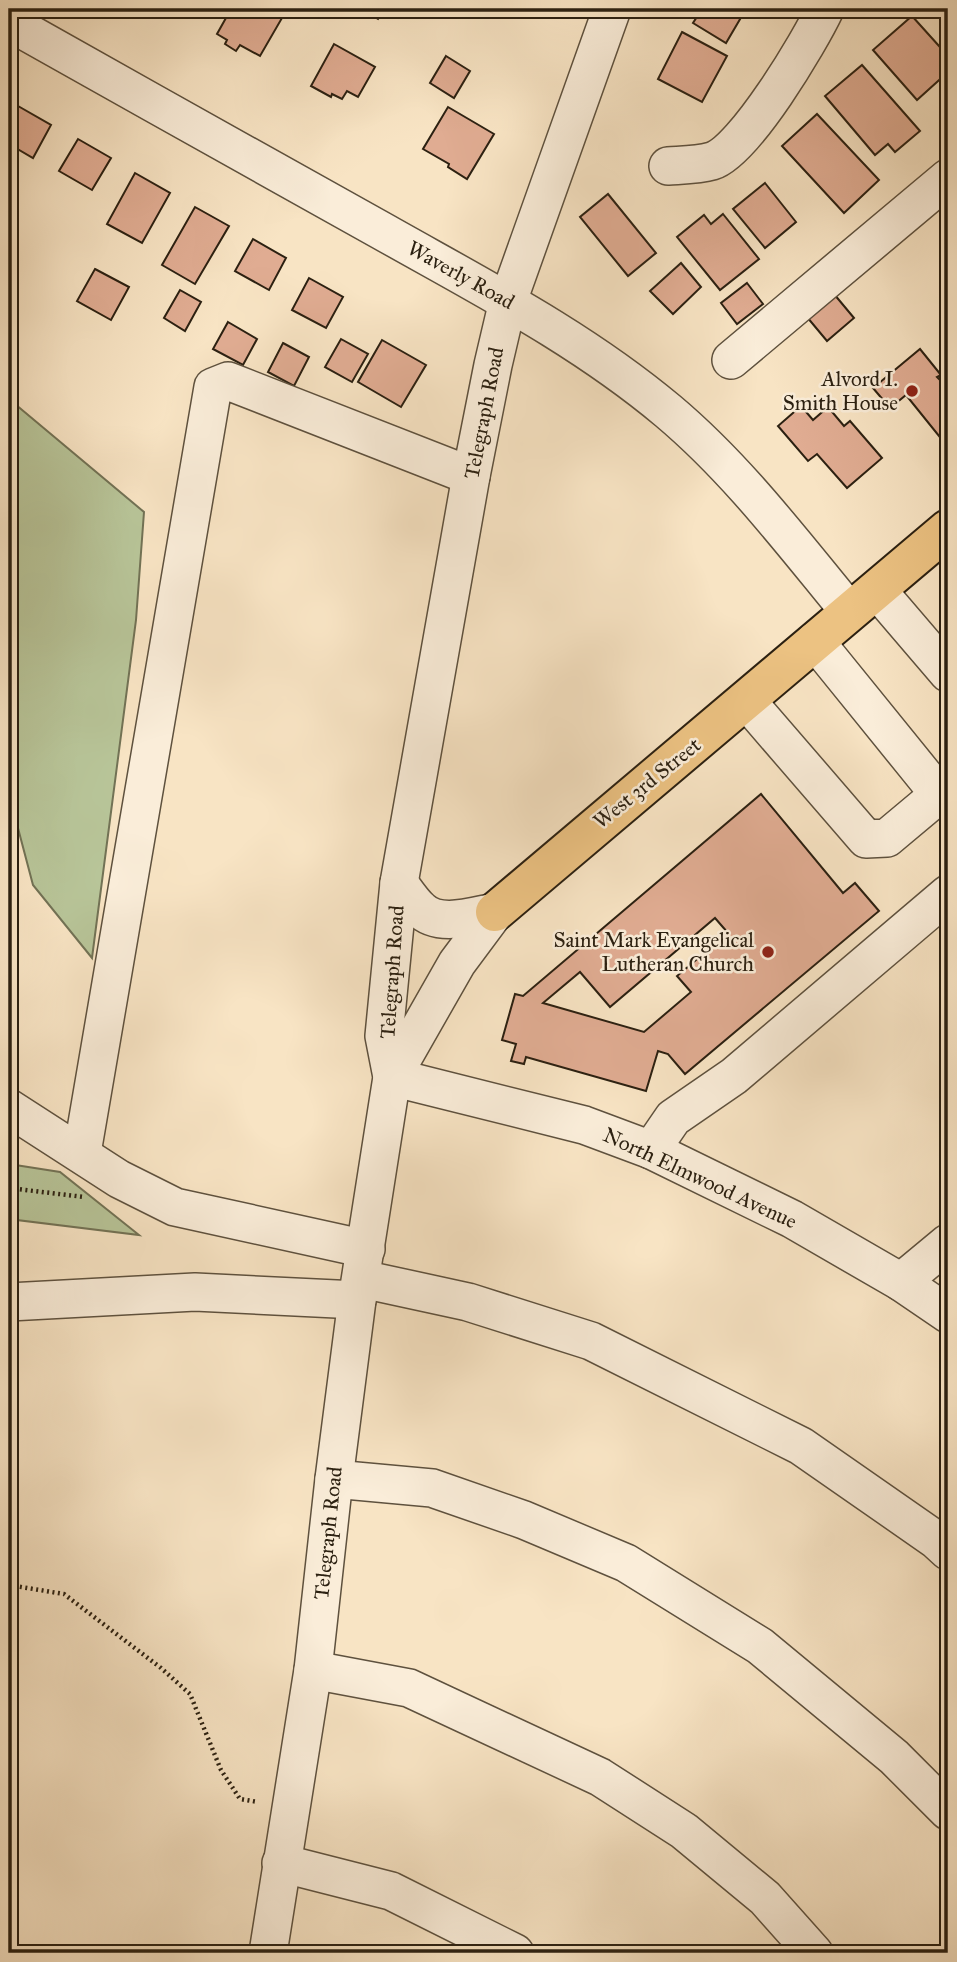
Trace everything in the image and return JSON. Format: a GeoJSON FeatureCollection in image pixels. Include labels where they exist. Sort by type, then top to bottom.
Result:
{"type":"FeatureCollection","features":[{"type":"Feature","properties":{"kind":"main road","name":"West 3rd Street"},"geometry":{"type":"LineString","coordinates":[[495,912],[948,528]]}},
{"type":"Feature","properties":{"kind":"street","name":"Telegraph Road"},"geometry":{"type":"LineString","coordinates":[[268,1953],[313,1670],[334,1479],[361,1276],[392,1077],[384,1036],[399,883],[471,476],[508,301],[612,9]]}},
{"type":"Feature","properties":{"kind":"street"},"geometry":{"type":"LineString","coordinates":[[668,166],[714,161],[746,134],[781,86],[825,9]]}},
{"type":"Feature","properties":{"kind":"street","name":"Waverly Road"},"geometry":{"type":"LineString","coordinates":[[9,22],[508,301],[606,362],[669,411],[863,600],[948,673]]}},
{"type":"Feature","properties":{"kind":"street"},"geometry":{"type":"LineString","coordinates":[[731,360],[948,177]]}},
{"type":"Feature","properties":{"kind":"street"},"geometry":{"type":"LineString","coordinates":[[82,1153],[213,387],[228,381],[471,476]]}},
{"type":"Feature","properties":{"kind":"street"},"geometry":{"type":"LineString","coordinates":[[746,700],[866,839],[887,838],[944,790],[815,641]]}},
{"type":"Feature","properties":{"kind":"street"},"geometry":{"type":"LineString","coordinates":[[399,883],[421,911],[431,917],[444,919],[495,912]]}},
{"type":"Feature","properties":{"kind":"street"},"geometry":{"type":"LineString","coordinates":[[651,1150],[673,1118],[734,1076],[948,894]]}},
{"type":"Feature","properties":{"kind":"street","name":"West 3rd Street"},"geometry":{"type":"LineString","coordinates":[[392,1077],[457,963],[495,912]]}},
{"type":"Feature","properties":{"kind":"street","name":"North Elmwood Avenue"},"geometry":{"type":"LineString","coordinates":[[392,1077],[584,1125],[651,1150],[792,1219],[901,1282],[948,1314]]}},
{"type":"Feature","properties":{"kind":"street"},"geometry":{"type":"LineString","coordinates":[[9,1108],[119,1179],[175,1207],[361,1276],[468,1302],[591,1341],[801,1446],[948,1551]]}},
{"type":"Feature","properties":{"kind":"street"},"geometry":{"type":"LineString","coordinates":[[901,1282],[948,1243]]}},
{"type":"Feature","properties":{"kind":"street"},"geometry":{"type":"LineString","coordinates":[[9,1302],[195,1292],[361,1276]]}},
{"type":"Feature","properties":{"kind":"street"},"geometry":{"type":"LineString","coordinates":[[334,1479],[432,1488],[524,1520],[626,1563],[761,1646],[894,1757],[948,1811]]}},
{"type":"Feature","properties":{"kind":"street"},"geometry":{"type":"LineString","coordinates":[[313,1670],[409,1688],[600,1777],[684,1831],[765,1898],[814,1953]]}},
{"type":"Feature","properties":{"kind":"street"},"geometry":{"type":"LineString","coordinates":[[281,1863],[391,1891],[515,1953]]}},
{"type":"Feature","properties":{"kind":"path"},"geometry":{"type":"LineString","coordinates":[[9,1585],[64,1594],[161,1668],[190,1694],[222,1770],[240,1799],[290,1808]]}},
{"type":"Feature","properties":{"kind":"green space"},"geometry":{"type":"Polygon","coordinates":[[[9,399],[144,512],[136,620],[92,958],[33,885],[9,794],[9,399]]]}},
{"type":"Feature","properties":{"kind":"green space"},"geometry":{"type":"Polygon","coordinates":[[[9,1164],[60,1172],[139,1235],[9,1219],[9,1164]]]}},
{"type":"Feature","properties":{"kind":"building"},"geometry":{"type":"Polygon","coordinates":[[[231,9],[266,9],[282,18],[260,56],[240,45],[236,51],[225,44],[227,40],[217,34],[231,9]]]}},
{"type":"Feature","properties":{"kind":"building"},"geometry":{"type":"Polygon","coordinates":[[[361,9],[384,9],[378,19],[361,9]]]}},
{"type":"Feature","properties":{"kind":"building"},"geometry":{"type":"Polygon","coordinates":[[[702,9],[746,9],[726,43],[693,23],[702,9]]]}},
{"type":"Feature","properties":{"kind":"building"},"geometry":{"type":"Polygon","coordinates":[[[912,16],[948,56],[948,72],[917,100],[873,50],[912,16]]]}},
{"type":"Feature","properties":{"kind":"building"},"geometry":{"type":"Polygon","coordinates":[[[682,32],[727,56],[702,102],[658,79],[682,32]]]}},
{"type":"Feature","properties":{"kind":"building"},"geometry":{"type":"Polygon","coordinates":[[[334,44],[375,67],[358,97],[347,91],[342,99],[332,94],[331,97],[311,86],[334,44]]]}},
{"type":"Feature","properties":{"kind":"building"},"geometry":{"type":"Polygon","coordinates":[[[446,56],[470,71],[454,98],[430,83],[446,56]]]}},
{"type":"Feature","properties":{"kind":"building"},"geometry":{"type":"Polygon","coordinates":[[[862,65],[920,131],[895,152],[888,144],[875,155],[825,96],[862,65]]]}},
{"type":"Feature","properties":{"kind":"building"},"geometry":{"type":"Polygon","coordinates":[[[18,106],[51,125],[33,158],[9,144],[9,122],[18,106]]]}},
{"type":"Feature","properties":{"kind":"building"},"geometry":{"type":"Polygon","coordinates":[[[448,107],[494,134],[467,179],[448,167],[449,164],[423,149],[448,107]]]}},
{"type":"Feature","properties":{"kind":"building"},"geometry":{"type":"Polygon","coordinates":[[[817,114],[879,180],[844,213],[782,146],[817,114]]]}},
{"type":"Feature","properties":{"kind":"building"},"geometry":{"type":"Polygon","coordinates":[[[78,139],[111,158],[92,190],[59,171],[78,139]]]}},
{"type":"Feature","properties":{"kind":"building"},"geometry":{"type":"Polygon","coordinates":[[[135,173],[170,193],[142,243],[107,224],[135,173]]]}},
{"type":"Feature","properties":{"kind":"building"},"geometry":{"type":"Polygon","coordinates":[[[765,183],[796,222],[765,248],[733,209],[765,183]]]}},
{"type":"Feature","properties":{"kind":"building"},"geometry":{"type":"Polygon","coordinates":[[[608,194],[656,253],[628,276],[580,217],[608,194]]]}},
{"type":"Feature","properties":{"kind":"building"},"geometry":{"type":"Polygon","coordinates":[[[195,207],[229,226],[195,284],[162,265],[195,207]]]}},
{"type":"Feature","properties":{"kind":"building"},"geometry":{"type":"Polygon","coordinates":[[[723,214],[759,259],[720,290],[677,237],[704,215],[711,224],[723,214]]]}},
{"type":"Feature","properties":{"kind":"building"},"geometry":{"type":"Polygon","coordinates":[[[253,239],[286,258],[269,290],[235,271],[253,239]]]}},
{"type":"Feature","properties":{"kind":"building"},"geometry":{"type":"Polygon","coordinates":[[[681,263],[701,287],[673,314],[650,291],[681,263]]]}},
{"type":"Feature","properties":{"kind":"building"},"geometry":{"type":"Polygon","coordinates":[[[95,269],[129,287],[111,320],[77,301],[95,269]]]}},
{"type":"Feature","properties":{"kind":"building"},"geometry":{"type":"Polygon","coordinates":[[[309,278],[343,297],[326,328],[292,310],[309,278]]]}},
{"type":"Feature","properties":{"kind":"building"},"geometry":{"type":"Polygon","coordinates":[[[747,283],[763,304],[737,324],[721,303],[747,283]]]}},
{"type":"Feature","properties":{"kind":"building"},"geometry":{"type":"Polygon","coordinates":[[[180,290],[201,302],[185,331],[164,318],[180,290]]]}},
{"type":"Feature","properties":{"kind":"building"},"geometry":{"type":"Polygon","coordinates":[[[834,294],[854,318],[827,341],[807,317],[834,294]]]}},
{"type":"Feature","properties":{"kind":"building"},"geometry":{"type":"Polygon","coordinates":[[[228,322],[257,339],[243,365],[213,349],[228,322]]]}},
{"type":"Feature","properties":{"kind":"building"},"geometry":{"type":"Polygon","coordinates":[[[341,339],[368,354],[352,382],[325,367],[341,339]]]}},
{"type":"Feature","properties":{"kind":"building"},"geometry":{"type":"Polygon","coordinates":[[[382,340],[426,365],[401,407],[358,382],[382,340]]]}},
{"type":"Feature","properties":{"kind":"building"},"geometry":{"type":"Polygon","coordinates":[[[283,343],[309,357],[294,386],[268,372],[283,343]]]}},
{"type":"Feature","properties":{"kind":"building","name":"Alvord I. Smith House"},"geometry":{"type":"Polygon","coordinates":[[[920,349],[941,375],[937,377],[948,383],[948,428],[939,436],[906,395],[890,408],[873,388],[920,349]]]}},
{"type":"Feature","properties":{"kind":"building"},"geometry":{"type":"Polygon","coordinates":[[[801,406],[813,420],[828,407],[844,426],[850,421],[882,458],[847,488],[817,454],[808,461],[778,426],[801,406]]]}},
{"type":"Feature","properties":{"kind":"building","name":"Saint Mark Evangelical Lutheran Church"},"geometry":{"type":"Polygon","coordinates":[[[761,794],[843,893],[855,883],[879,911],[685,1074],[668,1054],[658,1051],[646,1091],[526,1057],[524,1064],[511,1061],[516,1044],[502,1040],[515,994],[523,996],[761,794]],[[715,918],[610,1007],[580,972],[543,1003],[644,1032],[691,992],[677,976],[728,933],[715,918]]]}},
{"type":"Feature","properties":{"kind":"place","name":"Alvord I. Smith House"},"geometry":{"type":"Point","coordinates":[912,391]}},
{"type":"Feature","properties":{"kind":"place","name":"Saint Mark Evangelical Lutheran Church"},"geometry":{"type":"Point","coordinates":[768,952]}}]}
